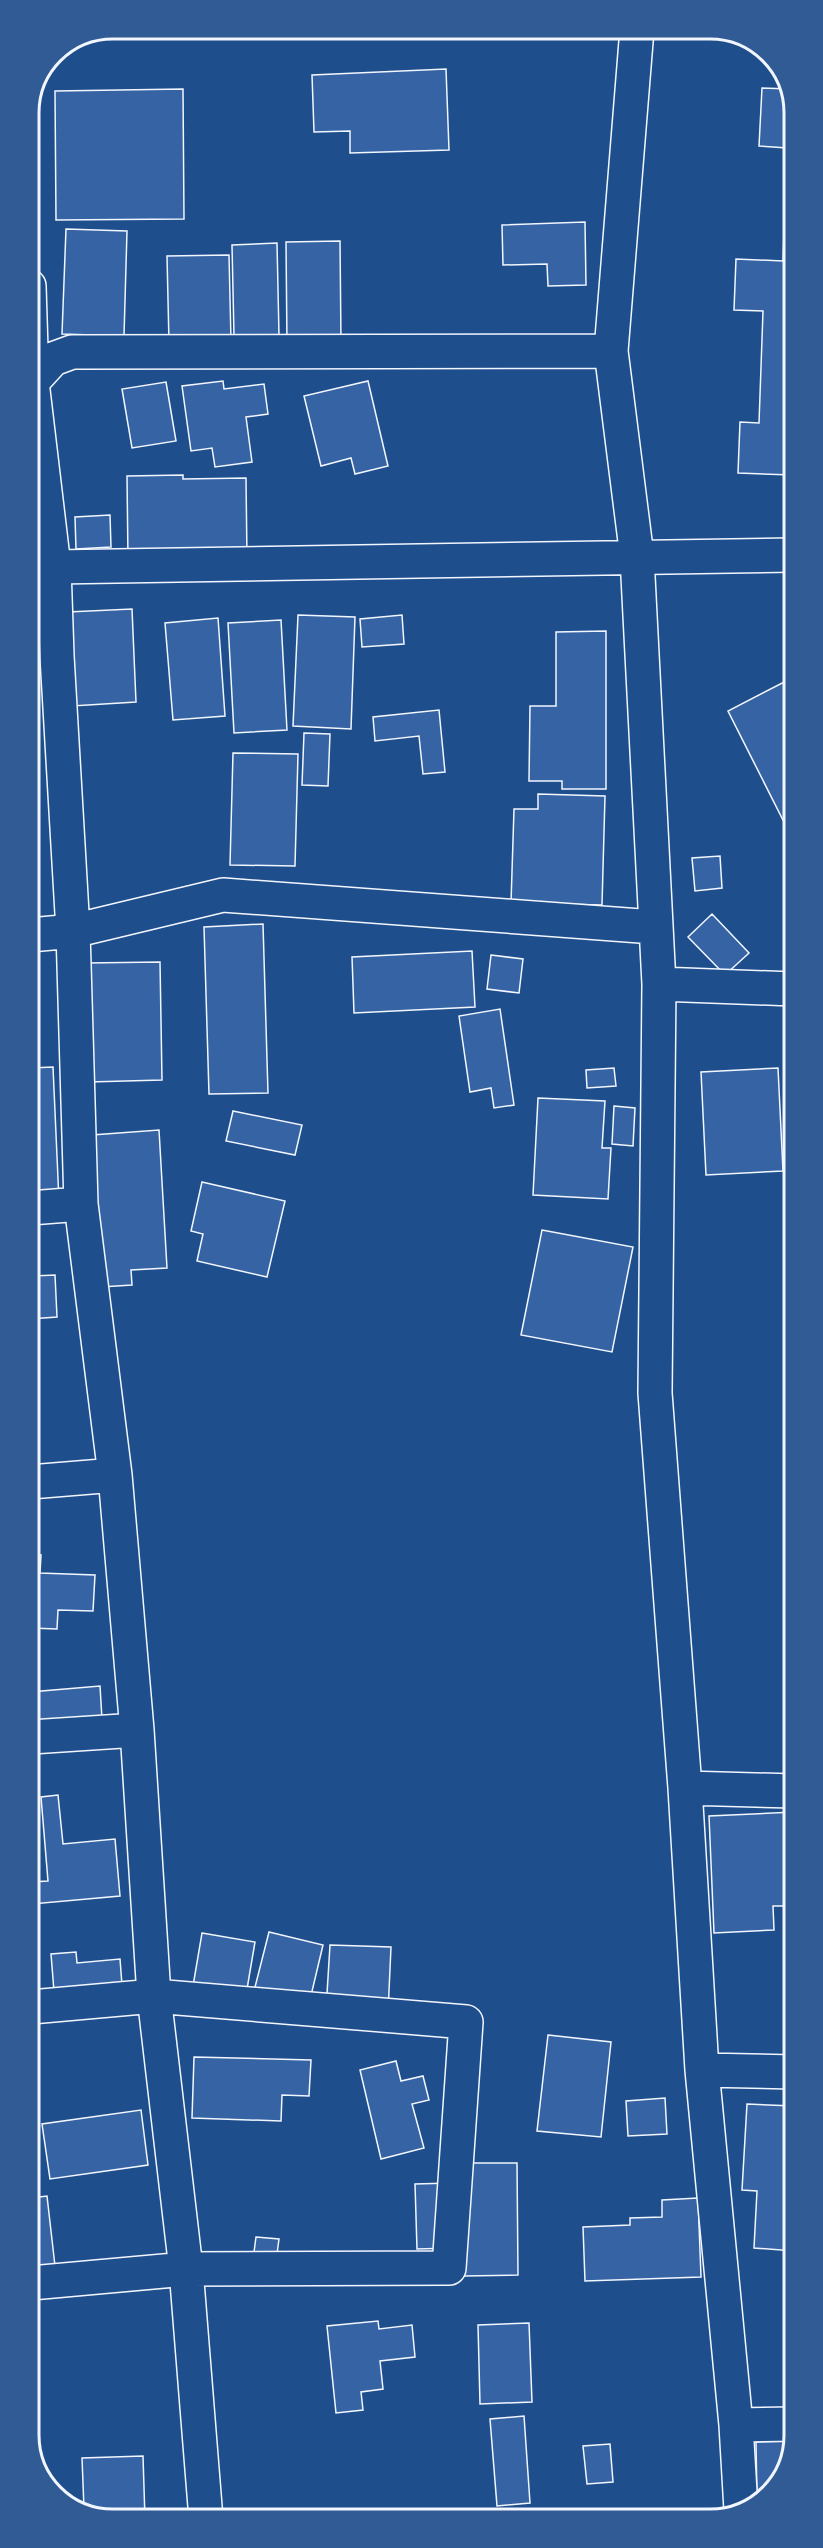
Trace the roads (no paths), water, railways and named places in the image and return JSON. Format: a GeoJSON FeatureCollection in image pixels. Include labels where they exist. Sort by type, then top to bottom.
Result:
{"type":"FeatureCollection","features":[{"type":"Feature","properties":{"kind":"street"},"geometry":{"type":"LineString","coordinates":[[636,39],[611,351],[637,556],[658,984],[655,1393],[685,1788],[702,2070],[736,2425],[741,2502]]}},
{"type":"Feature","properties":{"kind":"street"},"geometry":{"type":"LineString","coordinates":[[39,374],[54,359],[72,352],[611,351]]}},
{"type":"Feature","properties":{"kind":"street"},"geometry":{"type":"LineString","coordinates":[[39,452],[54,567],[43,657],[73,931],[81,1204],[115,1475],[137,1730],[154,1996],[186,2269],[205,2509]]}},
{"type":"Feature","properties":{"kind":"street"},"geometry":{"type":"LineString","coordinates":[[54,567],[784,555]]}},
{"type":"Feature","properties":{"kind":"street"},"geometry":{"type":"LineString","coordinates":[[39,934],[73,931],[223,895],[654,927]]}},
{"type":"Feature","properties":{"kind":"street"},"geometry":{"type":"LineString","coordinates":[[658,984],[784,989]]}},
{"type":"Feature","properties":{"kind":"street"},"geometry":{"type":"LineString","coordinates":[[39,1208],[81,1204]]}},
{"type":"Feature","properties":{"kind":"street"},"geometry":{"type":"LineString","coordinates":[[39,1481],[115,1475]]}},
{"type":"Feature","properties":{"kind":"street"},"geometry":{"type":"LineString","coordinates":[[39,1736],[137,1730]]}},
{"type":"Feature","properties":{"kind":"street"},"geometry":{"type":"LineString","coordinates":[[685,1788],[784,1791]]}},
{"type":"Feature","properties":{"kind":"street"},"geometry":{"type":"LineString","coordinates":[[39,2006],[154,1996],[466,2022],[449,2268],[186,2269],[39,2282]]}},
{"type":"Feature","properties":{"kind":"street"},"geometry":{"type":"LineString","coordinates":[[702,2070],[784,2072]]}},
{"type":"Feature","properties":{"kind":"street"},"geometry":{"type":"LineString","coordinates":[[736,2425],[784,2424]]}}]}
